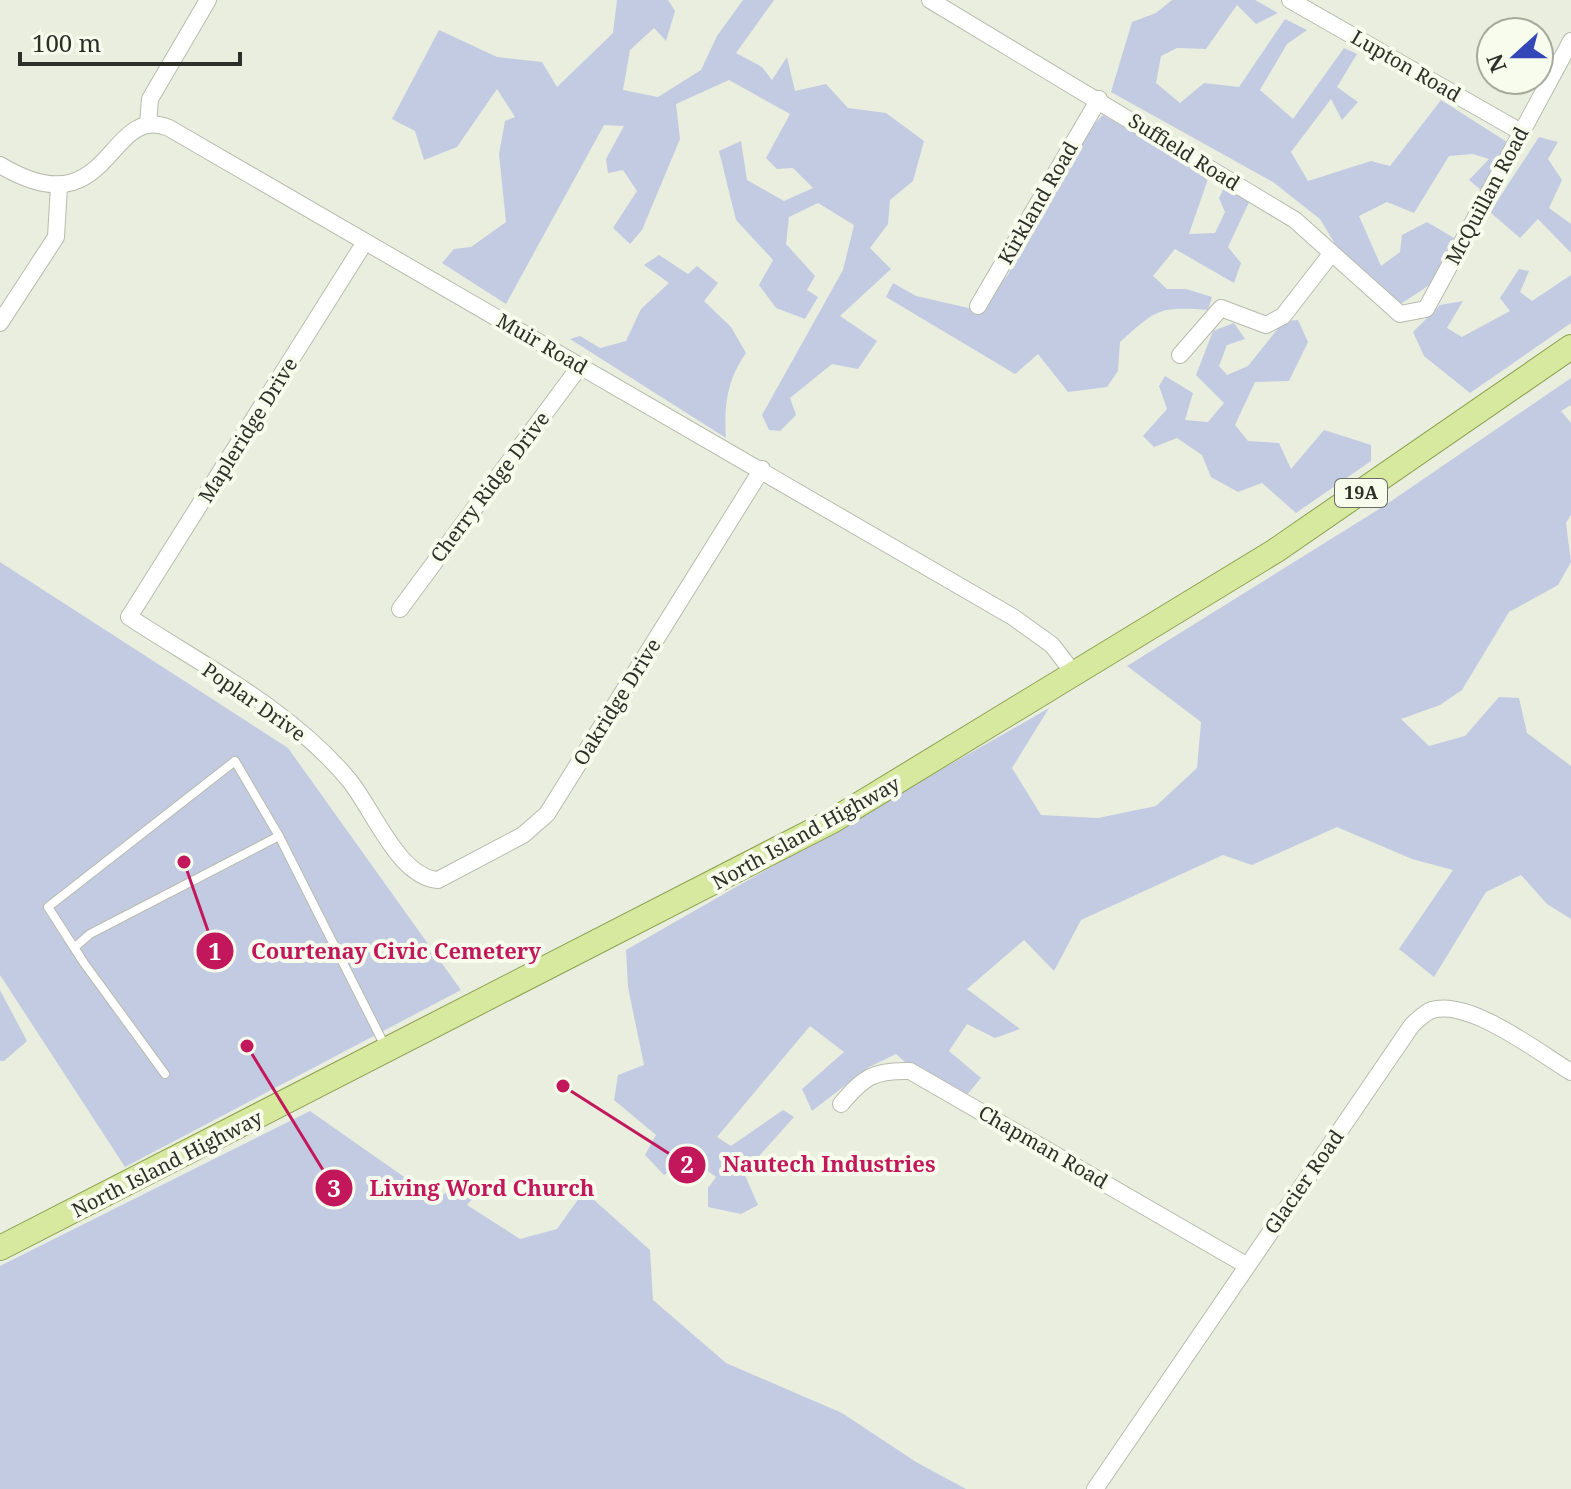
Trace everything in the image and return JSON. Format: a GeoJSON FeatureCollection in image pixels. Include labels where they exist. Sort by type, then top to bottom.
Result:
{"type":"FeatureCollection","features":[{"type":"Feature","properties":{"kind":"main road","name":"North Island Highway"},"geometry":{"type":"LineString","coordinates":[[0,1248],[388,1053],[832,821],[1275,551],[1571,347]]}},
{"type":"Feature","properties":{"kind":"street"},"geometry":{"type":"LineString","coordinates":[[0,165],[31,181],[59,186],[92,175],[126,135],[148,124],[150,99],[208,0]]}},
{"type":"Feature","properties":{"kind":"street","name":"Suffield Road"},"geometry":{"type":"LineString","coordinates":[[930,0],[1099,99],[1295,220],[1400,314],[1426,309]]}},
{"type":"Feature","properties":{"kind":"street","name":"Lupton Road"},"geometry":{"type":"LineString","coordinates":[[1290,0],[1521,132]]}},
{"type":"Feature","properties":{"kind":"street","name":"McQuillan Road"},"geometry":{"type":"LineString","coordinates":[[1426,309],[1571,41]]}},
{"type":"Feature","properties":{"kind":"street","name":"Kirkland Road"},"geometry":{"type":"LineString","coordinates":[[978,306],[1099,99]]}},
{"type":"Feature","properties":{"kind":"street","name":"Muir Road"},"geometry":{"type":"LineString","coordinates":[[148,124],[169,128],[762,469],[1038,633],[1075,675]]}},
{"type":"Feature","properties":{"kind":"street"},"geometry":{"type":"LineString","coordinates":[[0,323],[56,237],[59,186]]}},
{"type":"Feature","properties":{"kind":"street","name":"Mapleridge Drive"},"geometry":{"type":"LineString","coordinates":[[129,617],[365,242]]}},
{"type":"Feature","properties":{"kind":"street"},"geometry":{"type":"LineString","coordinates":[[1180,355],[1221,308],[1266,325],[1283,316],[1331,254]]}},
{"type":"Feature","properties":{"kind":"street","name":"Cherry Ridge Drive"},"geometry":{"type":"LineString","coordinates":[[400,609],[580,366]]}},
{"type":"Feature","properties":{"kind":"street","name":"Oakridge Drive"},"geometry":{"type":"LineString","coordinates":[[423,879],[438,880],[523,835],[547,814],[762,469]]}},
{"type":"Feature","properties":{"kind":"street","name":"Poplar Drive"},"geometry":{"type":"LineString","coordinates":[[129,617],[297,728],[349,780],[408,867],[423,879]]}},
{"type":"Feature","properties":{"kind":"street","name":"Glacier Road"},"geometry":{"type":"LineString","coordinates":[[1095,1489],[1412,1025],[1429,1010],[1450,1008],[1474,1015],[1571,1072]]}},
{"type":"Feature","properties":{"kind":"street","name":"Chapman Road"},"geometry":{"type":"LineString","coordinates":[[841,1104],[863,1079],[887,1070],[910,1071],[1246,1265]]}},
{"type":"Feature","properties":{"kind":"lane"},"geometry":{"type":"LineString","coordinates":[[165,1074],[48,907],[235,761],[279,836],[388,1053]]}},
{"type":"Feature","properties":{"kind":"lane"},"geometry":{"type":"LineString","coordinates":[[75,947],[90,934],[279,836]]}},
{"type":"Feature","properties":{"kind":"shaded area"},"geometry":{"type":"Polygon","coordinates":[[[617,0],[668,0],[675,11],[666,41],[654,28],[630,50],[623,90],[658,97],[701,70],[717,36],[743,0],[774,0],[736,53],[762,67],[772,80],[787,57],[795,91],[826,84],[848,108],[886,113],[924,141],[913,181],[890,200],[888,224],[870,248],[891,269],[840,316],[877,341],[858,369],[832,364],[790,398],[796,415],[780,431],[769,430],[762,415],[843,270],[854,225],[818,203],[789,217],[786,244],[815,276],[807,290],[818,297],[805,319],[776,308],[759,285],[773,260],[736,220],[719,151],[741,141],[747,180],[784,201],[813,188],[793,168],[777,169],[766,158],[790,114],[729,80],[676,104],[680,139],[642,230],[630,244],[613,228],[637,191],[623,170],[608,173],[606,159],[624,126],[604,125],[506,304],[442,263],[454,249],[471,247],[506,222],[499,154],[505,121],[515,117],[497,89],[457,147],[424,160],[415,131],[392,119],[439,30],[497,57],[542,62],[557,87],[613,33],[617,0]]]}},
{"type":"Feature","properties":{"kind":"shaded area"},"geometry":{"type":"Polygon","coordinates":[[[1172,0],[1255,0],[1278,13],[1256,24],[1237,5],[1206,49],[1177,48],[1161,56],[1156,83],[1180,103],[1204,83],[1239,87],[1285,19],[1307,30],[1287,44],[1260,90],[1293,119],[1344,48],[1357,54],[1337,87],[1358,102],[1342,120],[1331,99],[1291,152],[1308,181],[1371,161],[1390,166],[1441,100],[1507,142],[1482,191],[1469,180],[1489,159],[1473,154],[1449,156],[1414,213],[1387,202],[1359,216],[1381,266],[1400,252],[1402,235],[1427,222],[1454,238],[1434,282],[1393,309],[1340,252],[1320,219],[1273,182],[1111,92],[1132,22],[1156,13],[1172,0]]]}},
{"type":"Feature","properties":{"kind":"shaded area"},"geometry":{"type":"Polygon","coordinates":[[[1103,115],[1209,176],[1189,234],[1215,233],[1225,212],[1219,198],[1225,186],[1251,198],[1228,247],[1241,263],[1234,283],[1175,249],[1153,276],[1167,289],[1186,289],[1212,297],[1208,310],[1168,310],[1150,317],[1120,342],[1118,371],[1107,387],[1068,392],[1038,354],[1015,374],[886,297],[893,283],[916,296],[973,309],[1008,275],[1037,207],[1069,150],[1103,115]]]}},
{"type":"Feature","properties":{"kind":"shaded area"},"geometry":{"type":"Polygon","coordinates":[[[1539,137],[1558,142],[1548,159],[1562,180],[1549,208],[1571,224],[1571,253],[1538,219],[1520,238],[1490,212],[1539,137]]]}},
{"type":"Feature","properties":{"kind":"shaded area"},"geometry":{"type":"Polygon","coordinates":[[[659,255],[688,274],[697,266],[718,283],[704,301],[731,327],[746,353],[728,393],[726,438],[570,339],[580,336],[600,348],[626,341],[641,309],[669,283],[644,265],[659,255]]]}},
{"type":"Feature","properties":{"kind":"shaded area"},"geometry":{"type":"Polygon","coordinates":[[[1519,269],[1529,271],[1520,292],[1532,301],[1571,275],[1571,323],[1470,393],[1424,356],[1413,332],[1440,305],[1463,301],[1447,328],[1462,337],[1510,311],[1500,298],[1519,269]]]}},
{"type":"Feature","properties":{"kind":"shaded area"},"geometry":{"type":"Polygon","coordinates":[[[1298,320],[1308,342],[1289,381],[1255,382],[1235,425],[1248,441],[1279,443],[1291,469],[1324,430],[1371,445],[1371,461],[1296,513],[1262,483],[1238,492],[1211,477],[1202,455],[1177,438],[1154,447],[1143,436],[1167,409],[1159,386],[1165,376],[1193,393],[1185,420],[1208,422],[1224,403],[1196,375],[1213,331],[1234,323],[1245,339],[1227,345],[1219,366],[1227,375],[1248,366],[1284,321],[1298,320]]]}},
{"type":"Feature","properties":{"kind":"shaded area"},"geometry":{"type":"Polygon","coordinates":[[[1571,378],[1571,405],[1561,411],[1571,423],[1571,515],[1566,523],[1571,562],[1558,585],[1509,612],[1462,690],[1440,705],[1401,719],[1429,746],[1465,736],[1499,697],[1519,698],[1527,733],[1571,766],[1571,919],[1547,904],[1521,875],[1486,892],[1434,977],[1399,949],[1453,870],[1412,859],[1337,827],[1252,865],[1223,855],[1081,920],[1054,971],[1024,940],[967,989],[1020,1029],[995,1038],[967,1024],[949,1051],[981,1078],[966,1096],[917,1073],[896,1054],[869,1067],[812,1111],[802,1089],[844,1052],[810,1026],[717,1137],[731,1146],[783,1110],[794,1117],[744,1173],[758,1205],[741,1214],[708,1207],[708,1188],[716,1177],[689,1157],[664,1175],[645,1155],[656,1135],[614,1100],[618,1075],[644,1065],[628,987],[626,950],[1049,708],[1012,768],[1041,815],[1098,818],[1156,806],[1197,768],[1201,722],[1127,666],[1384,506],[1571,378]]]}},
{"type":"Feature","properties":{"kind":"shaded area"},"geometry":{"type":"Polygon","coordinates":[[[0,562],[288,748],[461,990],[125,1167],[0,975],[0,562]]]}},
{"type":"Feature","properties":{"kind":"shaded area"},"geometry":{"type":"Polygon","coordinates":[[[0,990],[27,1041],[4,1061],[0,1061],[0,990]]]}},
{"type":"Feature","properties":{"kind":"shaded area"},"geometry":{"type":"Polygon","coordinates":[[[310,1111],[437,1200],[465,1176],[484,1185],[467,1205],[520,1239],[557,1229],[584,1191],[650,1250],[653,1300],[726,1363],[842,1413],[916,1462],[966,1489],[0,1489],[0,1266],[310,1111]]]}},
{"type":"Feature","properties":{"kind":"place","name":"Courtenay Civic Cemetery"},"geometry":{"type":"Point","coordinates":[184,862]}},
{"type":"Feature","properties":{"kind":"place","name":"Living Word Church"},"geometry":{"type":"Point","coordinates":[247,1046]}},
{"type":"Feature","properties":{"kind":"place","name":"Nautech Industries"},"geometry":{"type":"Point","coordinates":[563,1086]}}]}
